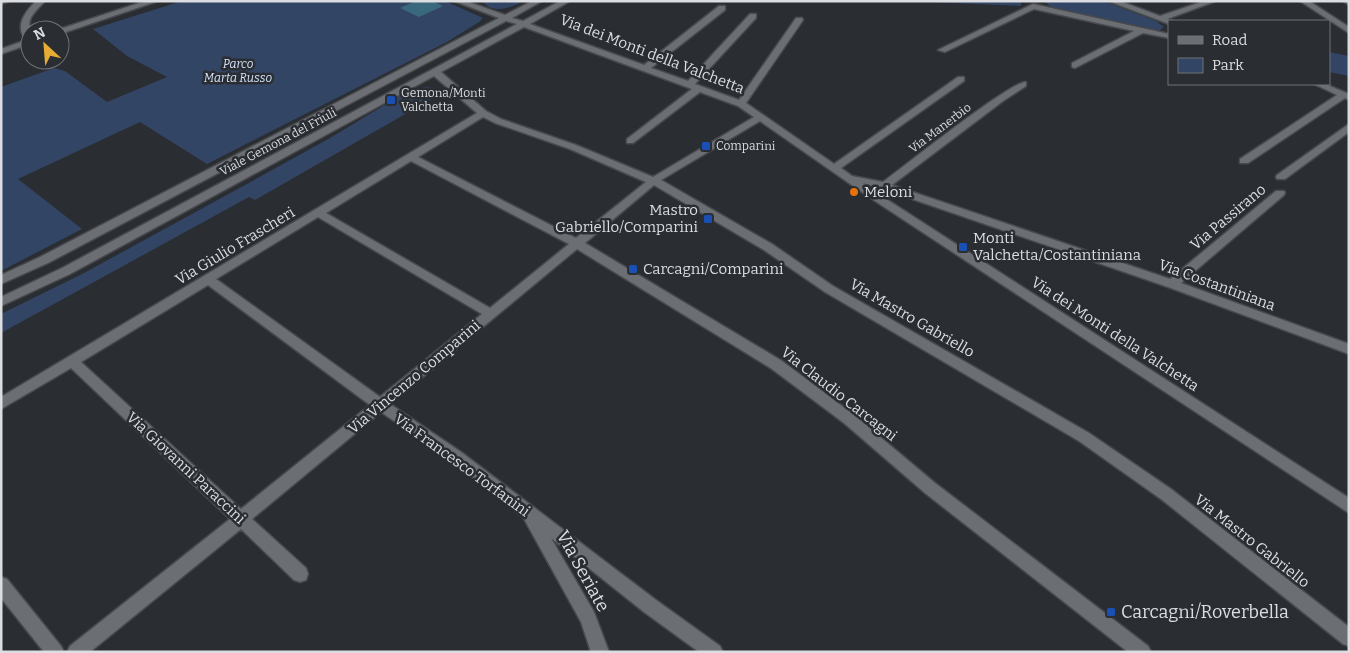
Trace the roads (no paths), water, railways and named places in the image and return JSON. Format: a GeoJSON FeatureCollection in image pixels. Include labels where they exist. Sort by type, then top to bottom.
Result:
{"type":"FeatureCollection","features":[{"type":"Feature","properties":{"kind":"street"},"geometry":{"type":"LineString","coordinates":[[26,20],[31,10],[41,1]]}},
{"type":"Feature","properties":{"kind":"street"},"geometry":{"type":"LineString","coordinates":[[70,28],[154,1]]}},
{"type":"Feature","properties":{"kind":"street","name":"Viale Gemona del Friuli"},"geometry":{"type":"LineString","coordinates":[[1,280],[44,260],[538,1]]}},
{"type":"Feature","properties":{"kind":"street","name":"Viale Gemona del Friuli"},"geometry":{"type":"LineString","coordinates":[[1,302],[66,271],[566,1]]}},
{"type":"Feature","properties":{"kind":"street"},"geometry":{"type":"LineString","coordinates":[[1112,1],[1168,22]]}},
{"type":"Feature","properties":{"kind":"street"},"geometry":{"type":"LineString","coordinates":[[1158,19],[1212,1]]}},
{"type":"Feature","properties":{"kind":"street"},"geometry":{"type":"LineString","coordinates":[[1304,1],[1349,31]]}},
{"type":"Feature","properties":{"kind":"street","name":"Via dei Monti della Valchetta"},"geometry":{"type":"LineString","coordinates":[[461,2],[741,104],[873,195],[1349,506]]}},
{"type":"Feature","properties":{"kind":"street"},"geometry":{"type":"LineString","coordinates":[[942,50],[1033,6],[1168,36]]}},
{"type":"Feature","properties":{"kind":"street"},"geometry":{"type":"LineString","coordinates":[[645,68],[722,8]]}},
{"type":"Feature","properties":{"kind":"street"},"geometry":{"type":"LineString","coordinates":[[630,141],[695,86],[754,16]]}},
{"type":"Feature","properties":{"kind":"street"},"geometry":{"type":"LineString","coordinates":[[741,104],[800,20]]}},
{"type":"Feature","properties":{"kind":"street"},"geometry":{"type":"LineString","coordinates":[[1076,64],[1142,30]]}},
{"type":"Feature","properties":{"kind":"street"},"geometry":{"type":"LineString","coordinates":[[1,52],[20,44]]}},
{"type":"Feature","properties":{"kind":"street","name":"Via Mastro Gabriello"},"geometry":{"type":"LineString","coordinates":[[434,72],[483,113],[508,126],[573,147],[653,181],[696,203],[905,335],[1009,393],[1098,446],[1189,512],[1349,638]]}},
{"type":"Feature","properties":{"kind":"street"},"geometry":{"type":"LineString","coordinates":[[835,168],[961,79]]}},
{"type":"Feature","properties":{"kind":"street","name":"Via Manerbio"},"geometry":{"type":"LineString","coordinates":[[873,195],[1000,99],[1023,84]]}},
{"type":"Feature","properties":{"kind":"street"},"geometry":{"type":"LineString","coordinates":[[1320,85],[1347,96]]}},
{"type":"Feature","properties":{"kind":"street"},"geometry":{"type":"LineString","coordinates":[[1244,161],[1347,96]]}},
{"type":"Feature","properties":{"kind":"street"},"geometry":{"type":"LineString","coordinates":[[347,101],[365,110]]}},
{"type":"Feature","properties":{"kind":"street","name":"Via Giulio Frascheri"},"geometry":{"type":"LineString","coordinates":[[1,404],[483,113]]}},
{"type":"Feature","properties":{"kind":"street"},"geometry":{"type":"LineString","coordinates":[[315,117],[334,127]]}},
{"type":"Feature","properties":{"kind":"street","name":"Via Vincenzo Comparini"},"geometry":{"type":"LineString","coordinates":[[76,652],[653,181],[761,117]]}},
{"type":"Feature","properties":{"kind":"street"},"geometry":{"type":"LineString","coordinates":[[1281,177],[1349,127]]}},
{"type":"Feature","properties":{"kind":"street","name":"Via Claudio Carcagni"},"geometry":{"type":"LineString","coordinates":[[411,157],[576,243],[759,353],[804,383],[930,488],[1142,652]]}},
{"type":"Feature","properties":{"kind":"street","name":"Via Costantiniana"},"geometry":{"type":"LineString","coordinates":[[846,176],[885,186],[1172,284],[1349,349]]}},
{"type":"Feature","properties":{"kind":"street","name":"Via Passirano"},"geometry":{"type":"LineString","coordinates":[[1172,284],[1280,193]]}},
{"type":"Feature","properties":{"kind":"street"},"geometry":{"type":"LineString","coordinates":[[318,213],[490,313]]}},
{"type":"Feature","properties":{"kind":"street","name":"Via Francesco Torfanini"},"geometry":{"type":"LineString","coordinates":[[209,280],[380,405],[456,456],[714,652]]}},
{"type":"Feature","properties":{"kind":"street","name":"Via Giovanni Paraccini"},"geometry":{"type":"LineString","coordinates":[[72,361],[300,574]]}},
{"type":"Feature","properties":{"kind":"street","name":"Via Seriate"},"geometry":{"type":"LineString","coordinates":[[526,511],[588,618],[600,652]]}},
{"type":"Feature","properties":{"kind":"street"},"geometry":{"type":"LineString","coordinates":[[1,585],[55,652]]}},
{"type":"Feature","properties":{"kind":"place","name":"Gemona/Monti Valchetta"},"geometry":{"type":"Point","coordinates":[391,100]}},
{"type":"Feature","properties":{"kind":"place","name":"Comparini"},"geometry":{"type":"Point","coordinates":[706,146]}},
{"type":"Feature","properties":{"kind":"place","name":"Meloni"},"geometry":{"type":"Point","coordinates":[854,192]}},
{"type":"Feature","properties":{"kind":"place","name":"Mastro Gabriello/Comparini"},"geometry":{"type":"Point","coordinates":[708,219]}},
{"type":"Feature","properties":{"kind":"place","name":"Monti Valchetta/Costantiniana"},"geometry":{"type":"Point","coordinates":[963,247]}},
{"type":"Feature","properties":{"kind":"place","name":"Carcagni/Comparini"},"geometry":{"type":"Point","coordinates":[633,269]}},
{"type":"Feature","properties":{"kind":"place","name":"Carcagni/Roverbella"},"geometry":{"type":"Point","coordinates":[1111,612]}},
{"type":"Feature","properties":{"kind":"park label","name":"Parco Marta Russo"},"geometry":{"type":"Point","coordinates":[238,71]}}]}
